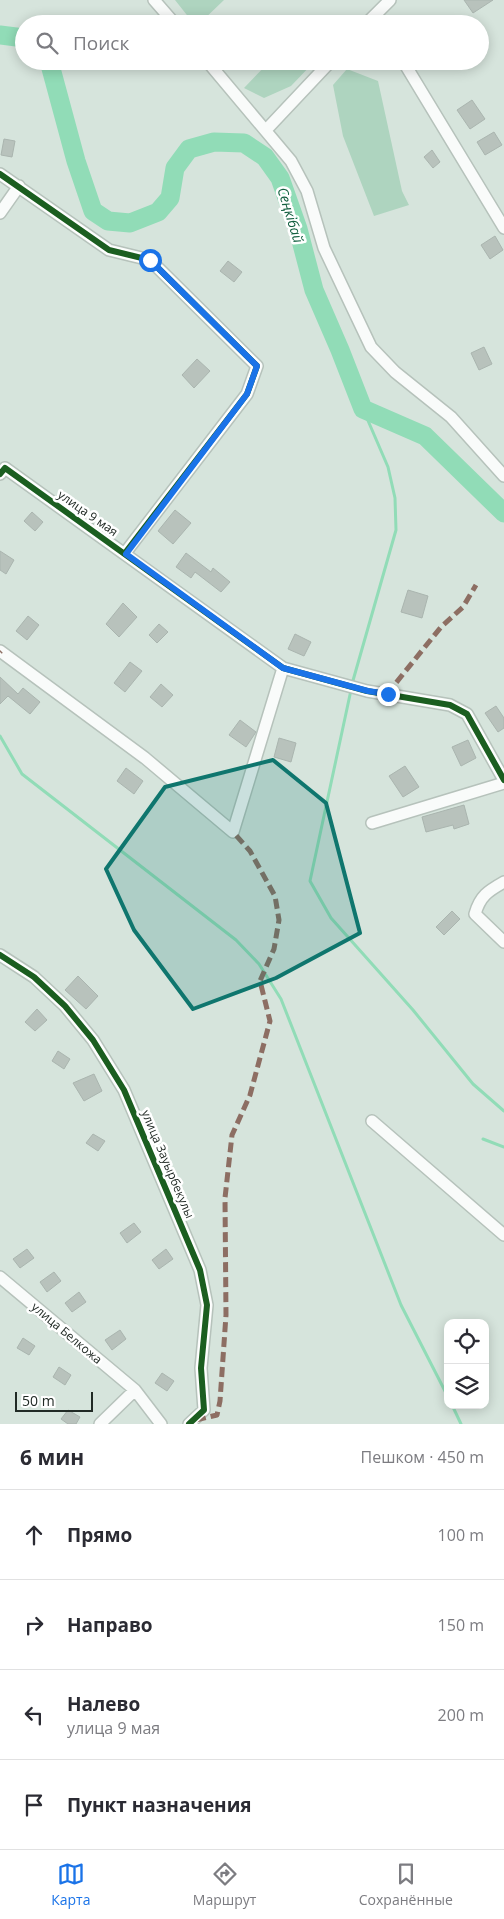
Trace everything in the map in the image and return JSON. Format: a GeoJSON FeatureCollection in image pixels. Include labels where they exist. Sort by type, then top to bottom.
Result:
{"type":"FeatureCollection","features":[{"type":"Feature","properties":{"kind":"street"},"geometry":{"type":"LineString","coordinates":[[154,0],[167,15]]}},
{"type":"Feature","properties":{"kind":"street"},"geometry":{"type":"LineString","coordinates":[[378,15],[390,0]]}},
{"type":"Feature","properties":{"kind":"street"},"geometry":{"type":"LineString","coordinates":[[215,70],[291,161],[307,191],[324,248],[371,347],[395,372],[450,417],[504,476]]}},
{"type":"Feature","properties":{"kind":"street"},"geometry":{"type":"LineString","coordinates":[[266,130],[323,70]]}},
{"type":"Feature","properties":{"kind":"street"},"geometry":{"type":"LineString","coordinates":[[408,70],[504,228]]}},
{"type":"Feature","properties":{"kind":"street"},"geometry":{"type":"LineString","coordinates":[[0,174],[109,250],[150,260],[257,366],[247,394],[126,554]]}},
{"type":"Feature","properties":{"kind":"street"},"geometry":{"type":"LineString","coordinates":[[0,213],[19,186]]}},
{"type":"Feature","properties":{"kind":"street","name":"улица 9 мая"},"geometry":{"type":"LineString","coordinates":[[2,471],[126,554],[283,668],[368,691],[450,705],[467,714],[503,778]]}},
{"type":"Feature","properties":{"kind":"street"},"geometry":{"type":"LineString","coordinates":[[0,651],[145,758],[233,832],[283,668]]}},
{"type":"Feature","properties":{"kind":"street"},"geometry":{"type":"LineString","coordinates":[[372,823],[503,778]]}},
{"type":"Feature","properties":{"kind":"street"},"geometry":{"type":"LineString","coordinates":[[504,882],[478,902],[474,914],[504,942]]}},
{"type":"Feature","properties":{"kind":"street","name":"улица Зауырбекулы"},"geometry":{"type":"LineString","coordinates":[[0,954],[34,977],[65,1006],[93,1040],[124,1090],[200,1270],[207,1305],[201,1368],[204,1410],[188,1424]]}},
{"type":"Feature","properties":{"kind":"street"},"geometry":{"type":"LineString","coordinates":[[372,1121],[504,1235]]}},
{"type":"Feature","properties":{"kind":"street","name":"улица Белкожа"},"geometry":{"type":"LineString","coordinates":[[0,1277],[135,1390],[161,1424]]}},
{"type":"Feature","properties":{"kind":"street"},"geometry":{"type":"LineString","coordinates":[[100,1424],[135,1390]]}},
{"type":"Feature","properties":{"kind":"highlighted area"},"geometry":{"type":"Polygon","coordinates":[[[273,760],[326,803],[360,933],[276,978],[193,1009],[134,930],[106,869],[165,787],[273,760]]]}},
{"type":"Feature","properties":{"kind":"green space"},"geometry":{"type":"Polygon","coordinates":[[[175,0],[224,0],[208,15],[187,15],[175,0]]]}},
{"type":"Feature","properties":{"kind":"green space"},"geometry":{"type":"Polygon","coordinates":[[[261,70],[306,70],[291,86],[264,98],[244,88],[261,70]]]}},
{"type":"Feature","properties":{"kind":"green space"},"geometry":{"type":"Polygon","coordinates":[[[346,70],[378,81],[402,191],[409,205],[374,216],[343,136],[333,85],[346,70]]]}},
{"type":"Feature","properties":{"kind":"building"},"geometry":{"type":"Polygon","coordinates":[[[464,0],[493,0],[473,13],[464,0]]]}},
{"type":"Feature","properties":{"kind":"building"},"geometry":{"type":"Polygon","coordinates":[[[472,100],[485,119],[470,129],[457,110],[472,100]]]}},
{"type":"Feature","properties":{"kind":"building"},"geometry":{"type":"Polygon","coordinates":[[[494,132],[502,145],[485,155],[477,142],[494,132]]]}},
{"type":"Feature","properties":{"kind":"building"},"geometry":{"type":"Polygon","coordinates":[[[4,139],[15,141],[12,157],[1,155],[4,139]]]}},
{"type":"Feature","properties":{"kind":"building"},"geometry":{"type":"Polygon","coordinates":[[[432,150],[440,162],[433,168],[424,157],[432,150]]]}},
{"type":"Feature","properties":{"kind":"building"},"geometry":{"type":"Polygon","coordinates":[[[495,236],[503,250],[490,259],[481,245],[495,236]]]}},
{"type":"Feature","properties":{"kind":"building"},"geometry":{"type":"Polygon","coordinates":[[[228,261],[242,272],[234,282],[220,271],[228,261]]]}},
{"type":"Feature","properties":{"kind":"building"},"geometry":{"type":"Polygon","coordinates":[[[484,347],[492,364],[479,370],[471,353],[484,347]]]}},
{"type":"Feature","properties":{"kind":"building"},"geometry":{"type":"Polygon","coordinates":[[[197,359],[210,371],[194,388],[182,375],[197,359]]]}},
{"type":"Feature","properties":{"kind":"building"},"geometry":{"type":"Polygon","coordinates":[[[175,510],[191,523],[173,544],[158,531],[175,510]]]}},
{"type":"Feature","properties":{"kind":"building"},"geometry":{"type":"Polygon","coordinates":[[[32,512],[43,522],[35,531],[24,521],[32,512]]]}},
{"type":"Feature","properties":{"kind":"building"},"geometry":{"type":"Polygon","coordinates":[[[0,551],[14,560],[6,574],[0,570],[0,551]]]}},
{"type":"Feature","properties":{"kind":"building"},"geometry":{"type":"Polygon","coordinates":[[[186,553],[211,572],[213,568],[230,582],[221,592],[195,572],[191,578],[176,567],[186,553]]]}},
{"type":"Feature","properties":{"kind":"building"},"geometry":{"type":"Polygon","coordinates":[[[408,590],[428,596],[422,618],[401,612],[408,590]]]}},
{"type":"Feature","properties":{"kind":"building"},"geometry":{"type":"Polygon","coordinates":[[[123,603],[137,617],[119,637],[106,624],[123,603]]]}},
{"type":"Feature","properties":{"kind":"building"},"geometry":{"type":"Polygon","coordinates":[[[28,616],[39,625],[27,640],[16,631],[28,616]]]}},
{"type":"Feature","properties":{"kind":"building"},"geometry":{"type":"Polygon","coordinates":[[[159,624],[168,632],[157,643],[149,635],[159,624]]]}},
{"type":"Feature","properties":{"kind":"building"},"geometry":{"type":"Polygon","coordinates":[[[295,634],[311,642],[304,656],[288,649],[295,634]]]}},
{"type":"Feature","properties":{"kind":"building"},"geometry":{"type":"Polygon","coordinates":[[[130,662],[142,671],[125,692],[114,683],[130,662]]]}},
{"type":"Feature","properties":{"kind":"building"},"geometry":{"type":"Polygon","coordinates":[[[0,677],[18,694],[23,688],[40,702],[30,714],[8,696],[0,704],[0,677]]]}},
{"type":"Feature","properties":{"kind":"building"},"geometry":{"type":"Polygon","coordinates":[[[161,684],[173,695],[162,707],[150,697],[161,684]]]}},
{"type":"Feature","properties":{"kind":"building"},"geometry":{"type":"Polygon","coordinates":[[[496,706],[504,718],[504,728],[498,732],[485,713],[496,706]]]}},
{"type":"Feature","properties":{"kind":"building"},"geometry":{"type":"Polygon","coordinates":[[[240,720],[256,732],[246,747],[229,735],[240,720]]]}},
{"type":"Feature","properties":{"kind":"building"},"geometry":{"type":"Polygon","coordinates":[[[279,738],[296,743],[291,762],[274,757],[279,738]]]}},
{"type":"Feature","properties":{"kind":"building"},"geometry":{"type":"Polygon","coordinates":[[[468,740],[476,758],[461,766],[452,747],[468,740]]]}},
{"type":"Feature","properties":{"kind":"building"},"geometry":{"type":"Polygon","coordinates":[[[405,766],[419,787],[403,797],[389,776],[405,766]]]}},
{"type":"Feature","properties":{"kind":"building"},"geometry":{"type":"Polygon","coordinates":[[[126,768],[143,781],[134,794],[117,781],[126,768]]]}},
{"type":"Feature","properties":{"kind":"building"},"geometry":{"type":"Polygon","coordinates":[[[464,805],[469,824],[454,829],[453,825],[426,832],[422,817],[464,805]]]}},
{"type":"Feature","properties":{"kind":"building"},"geometry":{"type":"Polygon","coordinates":[[[452,911],[460,919],[444,935],[436,927],[452,911]]]}},
{"type":"Feature","properties":{"kind":"building"},"geometry":{"type":"Polygon","coordinates":[[[78,976],[98,996],[86,1009],[65,990],[78,976]]]}},
{"type":"Feature","properties":{"kind":"building"},"geometry":{"type":"Polygon","coordinates":[[[37,1009],[47,1020],[35,1031],[25,1022],[37,1009]]]}},
{"type":"Feature","properties":{"kind":"building"},"geometry":{"type":"Polygon","coordinates":[[[58,1051],[70,1059],[64,1069],[52,1061],[58,1051]]]}},
{"type":"Feature","properties":{"kind":"building"},"geometry":{"type":"Polygon","coordinates":[[[94,1074],[102,1091],[84,1101],[73,1083],[94,1074]]]}},
{"type":"Feature","properties":{"kind":"building"},"geometry":{"type":"Polygon","coordinates":[[[93,1134],[105,1141],[98,1151],[86,1143],[93,1134]]]}},
{"type":"Feature","properties":{"kind":"building"},"geometry":{"type":"Polygon","coordinates":[[[134,1223],[141,1232],[127,1243],[120,1233],[134,1223]]]}},
{"type":"Feature","properties":{"kind":"building"},"geometry":{"type":"Polygon","coordinates":[[[27,1249],[34,1258],[20,1268],[13,1259],[27,1249]]]}},
{"type":"Feature","properties":{"kind":"building"},"geometry":{"type":"Polygon","coordinates":[[[166,1249],[173,1259],[159,1269],[152,1260],[166,1249]]]}},
{"type":"Feature","properties":{"kind":"building"},"geometry":{"type":"Polygon","coordinates":[[[54,1272],[61,1281],[47,1292],[40,1282],[54,1272]]]}},
{"type":"Feature","properties":{"kind":"building"},"geometry":{"type":"Polygon","coordinates":[[[79,1292],[86,1302],[72,1312],[65,1303],[79,1292]]]}},
{"type":"Feature","properties":{"kind":"building"},"geometry":{"type":"Polygon","coordinates":[[[120,1330],[126,1339],[112,1350],[105,1340],[120,1330]]]}},
{"type":"Feature","properties":{"kind":"building"},"geometry":{"type":"Polygon","coordinates":[[[23,1338],[35,1346],[29,1355],[17,1348],[23,1338]]]}},
{"type":"Feature","properties":{"kind":"building"},"geometry":{"type":"Polygon","coordinates":[[[59,1367],[71,1375],[65,1385],[53,1377],[59,1367]]]}},
{"type":"Feature","properties":{"kind":"building"},"geometry":{"type":"Polygon","coordinates":[[[162,1373],[174,1381],[167,1391],[155,1383],[162,1373]]]}},
{"type":"Feature","properties":{"kind":"building"},"geometry":{"type":"Polygon","coordinates":[[[68,1410],[80,1417],[76,1424],[68,1424],[61,1419],[68,1410]]]}},
{"type":"Feature","properties":{"kind":"waterway","name":"Сеңкібай"},"geometry":{"type":"LineString","coordinates":[[0,35],[15,37]]}},
{"type":"Feature","properties":{"kind":"waterway","name":"Сеңкібай"},"geometry":{"type":"LineString","coordinates":[[51,70],[76,161],[93,211],[108,221],[130,223],[158,212],[170,198],[175,168],[189,149],[214,142],[244,143],[265,157],[280,178],[298,229],[314,290],[363,409],[425,436],[504,513]]}},
{"type":"Feature","properties":{"kind":"waterway"},"geometry":{"type":"LineString","coordinates":[[352,684],[396,530],[395,498],[388,467],[363,409]]}},
{"type":"Feature","properties":{"kind":"waterway"},"geometry":{"type":"LineString","coordinates":[[351,690],[310,881],[331,918],[413,1010],[473,1084],[504,1111]]}},
{"type":"Feature","properties":{"kind":"waterway"},"geometry":{"type":"LineString","coordinates":[[0,736],[22,774],[236,940],[259,964],[281,999],[401,1305],[444,1389]]}},
{"type":"Feature","properties":{"kind":"waterway"},"geometry":{"type":"LineString","coordinates":[[483,1139],[504,1147]]}},
{"type":"Feature","properties":{"kind":"waterway"},"geometry":{"type":"LineString","coordinates":[[454,1409],[461,1424]]}},
{"type":"Feature","properties":{"kind":"marked path"},"geometry":{"type":"LineString","coordinates":[[387,694],[441,627],[463,607],[476,585]]}},
{"type":"Feature","properties":{"kind":"marked path"},"geometry":{"type":"LineString","coordinates":[[196,1420],[217,1415],[220,1401],[226,1315],[225,1198],[232,1135],[250,1095],[270,1021],[260,981],[274,949],[279,920],[275,896],[250,851],[233,832]]}},
{"type":"Feature","properties":{"kind":"cycle path"},"geometry":{"type":"LineString","coordinates":[[0,174],[109,250],[150,260],[257,366],[247,394],[125,553]]}},
{"type":"Feature","properties":{"kind":"cycle path"},"geometry":{"type":"LineString","coordinates":[[0,474],[5,468],[283,668],[367,691],[450,705],[467,714],[504,780]]}},
{"type":"Feature","properties":{"kind":"cycle path"},"geometry":{"type":"LineString","coordinates":[[0,955],[34,977],[65,1006],[93,1040],[124,1090],[200,1270],[207,1305],[201,1368],[204,1410],[189,1424]]}},
{"type":"Feature","properties":{"kind":"route"},"geometry":{"type":"LineString","coordinates":[[150,260],[257,366],[247,394],[126,554],[283,668],[368,691],[388,694]]}}]}
